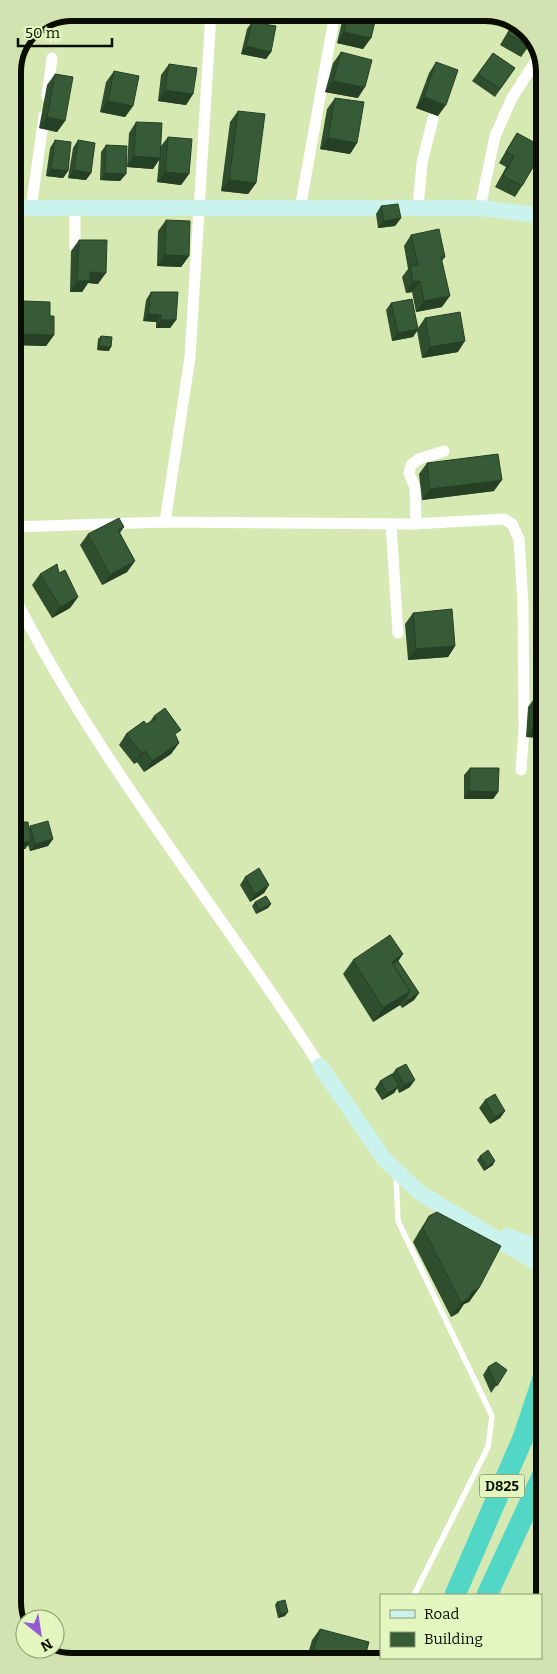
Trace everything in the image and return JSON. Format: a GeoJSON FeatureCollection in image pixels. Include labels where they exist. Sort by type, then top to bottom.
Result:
{"type":"FeatureCollection","features":[{"type":"Feature","properties":{"kind":"highway","name":"D825"},"geometry":{"type":"LineString","coordinates":[[455,1594],[523,1438],[536,1400]]}},
{"type":"Feature","properties":{"kind":"highway","name":"D825"},"geometry":{"type":"LineString","coordinates":[[486,1594],[536,1489]]}},
{"type":"Feature","properties":{"kind":"street"},"geometry":{"type":"LineString","coordinates":[[166,522],[190,357],[197,209],[210,21]]}},
{"type":"Feature","properties":{"kind":"street"},"geometry":{"type":"LineString","coordinates":[[300,209],[334,21]]}},
{"type":"Feature","properties":{"kind":"street"},"geometry":{"type":"LineString","coordinates":[[31,208],[52,58]]}},
{"type":"Feature","properties":{"kind":"street"},"geometry":{"type":"LineString","coordinates":[[480,208],[495,136],[512,98],[535,63]]}},
{"type":"Feature","properties":{"kind":"street"},"geometry":{"type":"LineString","coordinates":[[418,208],[422,162],[433,119]]}},
{"type":"Feature","properties":{"kind":"street"},"geometry":{"type":"LineString","coordinates":[[21,208],[480,208],[536,215]]}},
{"type":"Feature","properties":{"kind":"street"},"geometry":{"type":"LineString","coordinates":[[75,208],[75,248]]}},
{"type":"Feature","properties":{"kind":"street"},"geometry":{"type":"LineString","coordinates":[[21,310],[30,312]]}},
{"type":"Feature","properties":{"kind":"street"},"geometry":{"type":"LineString","coordinates":[[416,524],[415,488],[409,473],[411,465],[419,459],[444,451]]}},
{"type":"Feature","properties":{"kind":"street"},"geometry":{"type":"LineString","coordinates":[[21,527],[166,522],[416,524],[504,519],[512,524],[519,539],[523,604],[524,710],[521,770]]}},
{"type":"Feature","properties":{"kind":"street"},"geometry":{"type":"LineString","coordinates":[[391,524],[398,633]]}},
{"type":"Feature","properties":{"kind":"street"},"geometry":{"type":"LineString","coordinates":[[21,610],[36,641],[104,749],[203,897],[286,1012],[320,1066],[384,1159],[420,1193],[536,1262]]}},
{"type":"Feature","properties":{"kind":"street"},"geometry":{"type":"LineString","coordinates":[[474,1224],[523,1242],[536,1244]]}},
{"type":"Feature","properties":{"kind":"lane"},"geometry":{"type":"LineString","coordinates":[[396,1170],[398,1221],[492,1416],[488,1448],[415,1594]]}},
{"type":"Feature","properties":{"kind":"building"},"geometry":{"type":"Polygon","coordinates":[[[347,21],[375,21],[371,38],[344,32],[347,21]]]}},
{"type":"Feature","properties":{"kind":"building"},"geometry":{"type":"Polygon","coordinates":[[[252,22],[276,26],[271,52],[246,46],[252,22]]]}},
{"type":"Feature","properties":{"kind":"building"},"geometry":{"type":"Polygon","coordinates":[[[511,29],[516,32],[528,45],[508,34],[511,29]]]}},
{"type":"Feature","properties":{"kind":"building"},"geometry":{"type":"Polygon","coordinates":[[[341,52],[372,60],[365,87],[333,81],[341,52]]]}},
{"type":"Feature","properties":{"kind":"building"},"geometry":{"type":"Polygon","coordinates":[[[493,53],[515,68],[500,89],[478,74],[493,53]]]}},
{"type":"Feature","properties":{"kind":"building"},"geometry":{"type":"Polygon","coordinates":[[[436,62],[458,70],[446,105],[424,97],[436,62]]]}},
{"type":"Feature","properties":{"kind":"building"},"geometry":{"type":"Polygon","coordinates":[[[169,64],[197,68],[193,94],[165,90],[169,64]]]}},
{"type":"Feature","properties":{"kind":"building"},"geometry":{"type":"Polygon","coordinates":[[[114,71],[139,76],[133,106],[108,101],[114,71]]]}},
{"type":"Feature","properties":{"kind":"building"},"geometry":{"type":"Polygon","coordinates":[[[55,74],[73,77],[65,121],[47,117],[55,74]]]}},
{"type":"Feature","properties":{"kind":"building"},"geometry":{"type":"Polygon","coordinates":[[[335,98],[364,102],[357,143],[328,138],[335,98]]]}},
{"type":"Feature","properties":{"kind":"building"},"geometry":{"type":"Polygon","coordinates":[[[238,111],[265,114],[256,183],[229,180],[238,111]]]}},
{"type":"Feature","properties":{"kind":"building"},"geometry":{"type":"Polygon","coordinates":[[[136,122],[162,123],[160,158],[134,156],[136,122]]]}},
{"type":"Feature","properties":{"kind":"building"},"geometry":{"type":"Polygon","coordinates":[[[517,133],[536,143],[536,162],[522,186],[503,176],[514,156],[506,152],[517,133]]]}},
{"type":"Feature","properties":{"kind":"building"},"geometry":{"type":"Polygon","coordinates":[[[168,137],[192,139],[189,174],[165,172],[168,137]]]}},
{"type":"Feature","properties":{"kind":"building"},"geometry":{"type":"Polygon","coordinates":[[[55,140],[71,142],[68,171],[51,169],[55,140]]]}},
{"type":"Feature","properties":{"kind":"building"},"geometry":{"type":"Polygon","coordinates":[[[78,140],[95,143],[91,173],[74,170],[78,140]]]}},
{"type":"Feature","properties":{"kind":"building"},"geometry":{"type":"Polygon","coordinates":[[[106,145],[127,146],[126,174],[105,173],[106,145]]]}},
{"type":"Feature","properties":{"kind":"building"},"geometry":{"type":"Polygon","coordinates":[[[398,204],[401,218],[384,221],[381,206],[398,204]]]}},
{"type":"Feature","properties":{"kind":"building"},"geometry":{"type":"Polygon","coordinates":[[[166,220],[190,221],[189,256],[165,255],[166,220]]]}},
{"type":"Feature","properties":{"kind":"building"},"geometry":{"type":"Polygon","coordinates":[[[439,229],[445,257],[441,257],[450,296],[424,301],[420,281],[413,282],[410,266],[418,265],[411,235],[439,229]]]}},
{"type":"Feature","properties":{"kind":"building"},"geometry":{"type":"Polygon","coordinates":[[[79,240],[107,240],[106,273],[90,272],[90,281],[77,281],[79,240]]]}},
{"type":"Feature","properties":{"kind":"building"},"geometry":{"type":"Polygon","coordinates":[[[151,292],[178,292],[176,320],[161,320],[161,315],[148,314],[151,292]]]}},
{"type":"Feature","properties":{"kind":"building"},"geometry":{"type":"Polygon","coordinates":[[[412,299],[418,329],[398,333],[391,303],[412,299]]]}},
{"type":"Feature","properties":{"kind":"building"},"geometry":{"type":"Polygon","coordinates":[[[23,301],[50,302],[50,316],[54,316],[54,335],[22,334],[23,301]]]}},
{"type":"Feature","properties":{"kind":"building"},"geometry":{"type":"Polygon","coordinates":[[[460,312],[465,341],[430,347],[425,318],[460,312]]]}},
{"type":"Feature","properties":{"kind":"building"},"geometry":{"type":"Polygon","coordinates":[[[101,336],[112,337],[111,347],[99,346],[101,336]]]}},
{"type":"Feature","properties":{"kind":"building"},"geometry":{"type":"Polygon","coordinates":[[[498,454],[502,480],[430,489],[427,463],[498,454]]]}},
{"type":"Feature","properties":{"kind":"building"},"geometry":{"type":"Polygon","coordinates":[[[119,518],[124,527],[118,530],[135,561],[110,575],[88,534],[119,518]]]}},
{"type":"Feature","properties":{"kind":"building"},"geometry":{"type":"Polygon","coordinates":[[[57,564],[59,573],[65,570],[78,597],[60,607],[40,574],[57,564]]]}},
{"type":"Feature","properties":{"kind":"building"},"geometry":{"type":"Polygon","coordinates":[[[452,609],[455,646],[416,649],[413,613],[452,609]]]}},
{"type":"Feature","properties":{"kind":"building"},"geometry":{"type":"Polygon","coordinates":[[[536,696],[536,726],[534,726],[536,696]]]}},
{"type":"Feature","properties":{"kind":"building"},"geometry":{"type":"Polygon","coordinates":[[[165,708],[181,730],[175,734],[179,743],[152,761],[145,751],[142,753],[126,734],[144,721],[146,724],[156,719],[154,716],[165,708]]]}},
{"type":"Feature","properties":{"kind":"building"},"geometry":{"type":"Polygon","coordinates":[[[470,768],[499,768],[498,792],[469,791],[470,768]]]}},
{"type":"Feature","properties":{"kind":"building"},"geometry":{"type":"Polygon","coordinates":[[[48,821],[53,839],[35,844],[30,826],[48,821]]]}},
{"type":"Feature","properties":{"kind":"building"},"geometry":{"type":"Polygon","coordinates":[[[21,822],[28,822],[31,841],[21,843],[21,822]]]}},
{"type":"Feature","properties":{"kind":"building"},"geometry":{"type":"Polygon","coordinates":[[[259,868],[269,885],[255,894],[245,877],[259,868]]]}},
{"type":"Feature","properties":{"kind":"building"},"geometry":{"type":"Polygon","coordinates":[[[266,896],[271,904],[259,910],[255,902],[266,896]]]}},
{"type":"Feature","properties":{"kind":"building"},"geometry":{"type":"Polygon","coordinates":[[[390,935],[403,954],[392,962],[410,991],[383,1008],[353,960],[390,935]]]}},
{"type":"Feature","properties":{"kind":"building"},"geometry":{"type":"Polygon","coordinates":[[[398,961],[419,993],[407,1001],[406,998],[410,991],[393,964],[398,961]]]}},
{"type":"Feature","properties":{"kind":"building"},"geometry":{"type":"Polygon","coordinates":[[[406,1064],[415,1080],[404,1085],[396,1069],[406,1064]]]}},
{"type":"Feature","properties":{"kind":"building"},"geometry":{"type":"Polygon","coordinates":[[[392,1074],[399,1086],[388,1093],[380,1081],[392,1074]]]}},
{"type":"Feature","properties":{"kind":"building"},"geometry":{"type":"Polygon","coordinates":[[[495,1094],[505,1111],[495,1117],[485,1100],[495,1094]]]}},
{"type":"Feature","properties":{"kind":"building"},"geometry":{"type":"Polygon","coordinates":[[[488,1150],[495,1161],[487,1167],[480,1156],[488,1150]]]}},
{"type":"Feature","properties":{"kind":"building"},"geometry":{"type":"Polygon","coordinates":[[[437,1212],[501,1246],[479,1288],[473,1291],[468,1299],[461,1303],[423,1228],[429,1216],[437,1212]]]}},
{"type":"Feature","properties":{"kind":"building"},"geometry":{"type":"Polygon","coordinates":[[[496,1362],[507,1370],[497,1386],[488,1367],[496,1362]]]}},
{"type":"Feature","properties":{"kind":"building"},"geometry":{"type":"Polygon","coordinates":[[[285,1600],[288,1612],[281,1614],[277,1602],[285,1600]]]}},
{"type":"Feature","properties":{"kind":"building"},"geometry":{"type":"Polygon","coordinates":[[[320,1629],[369,1642],[366,1653],[313,1653],[320,1629]]]}}]}
